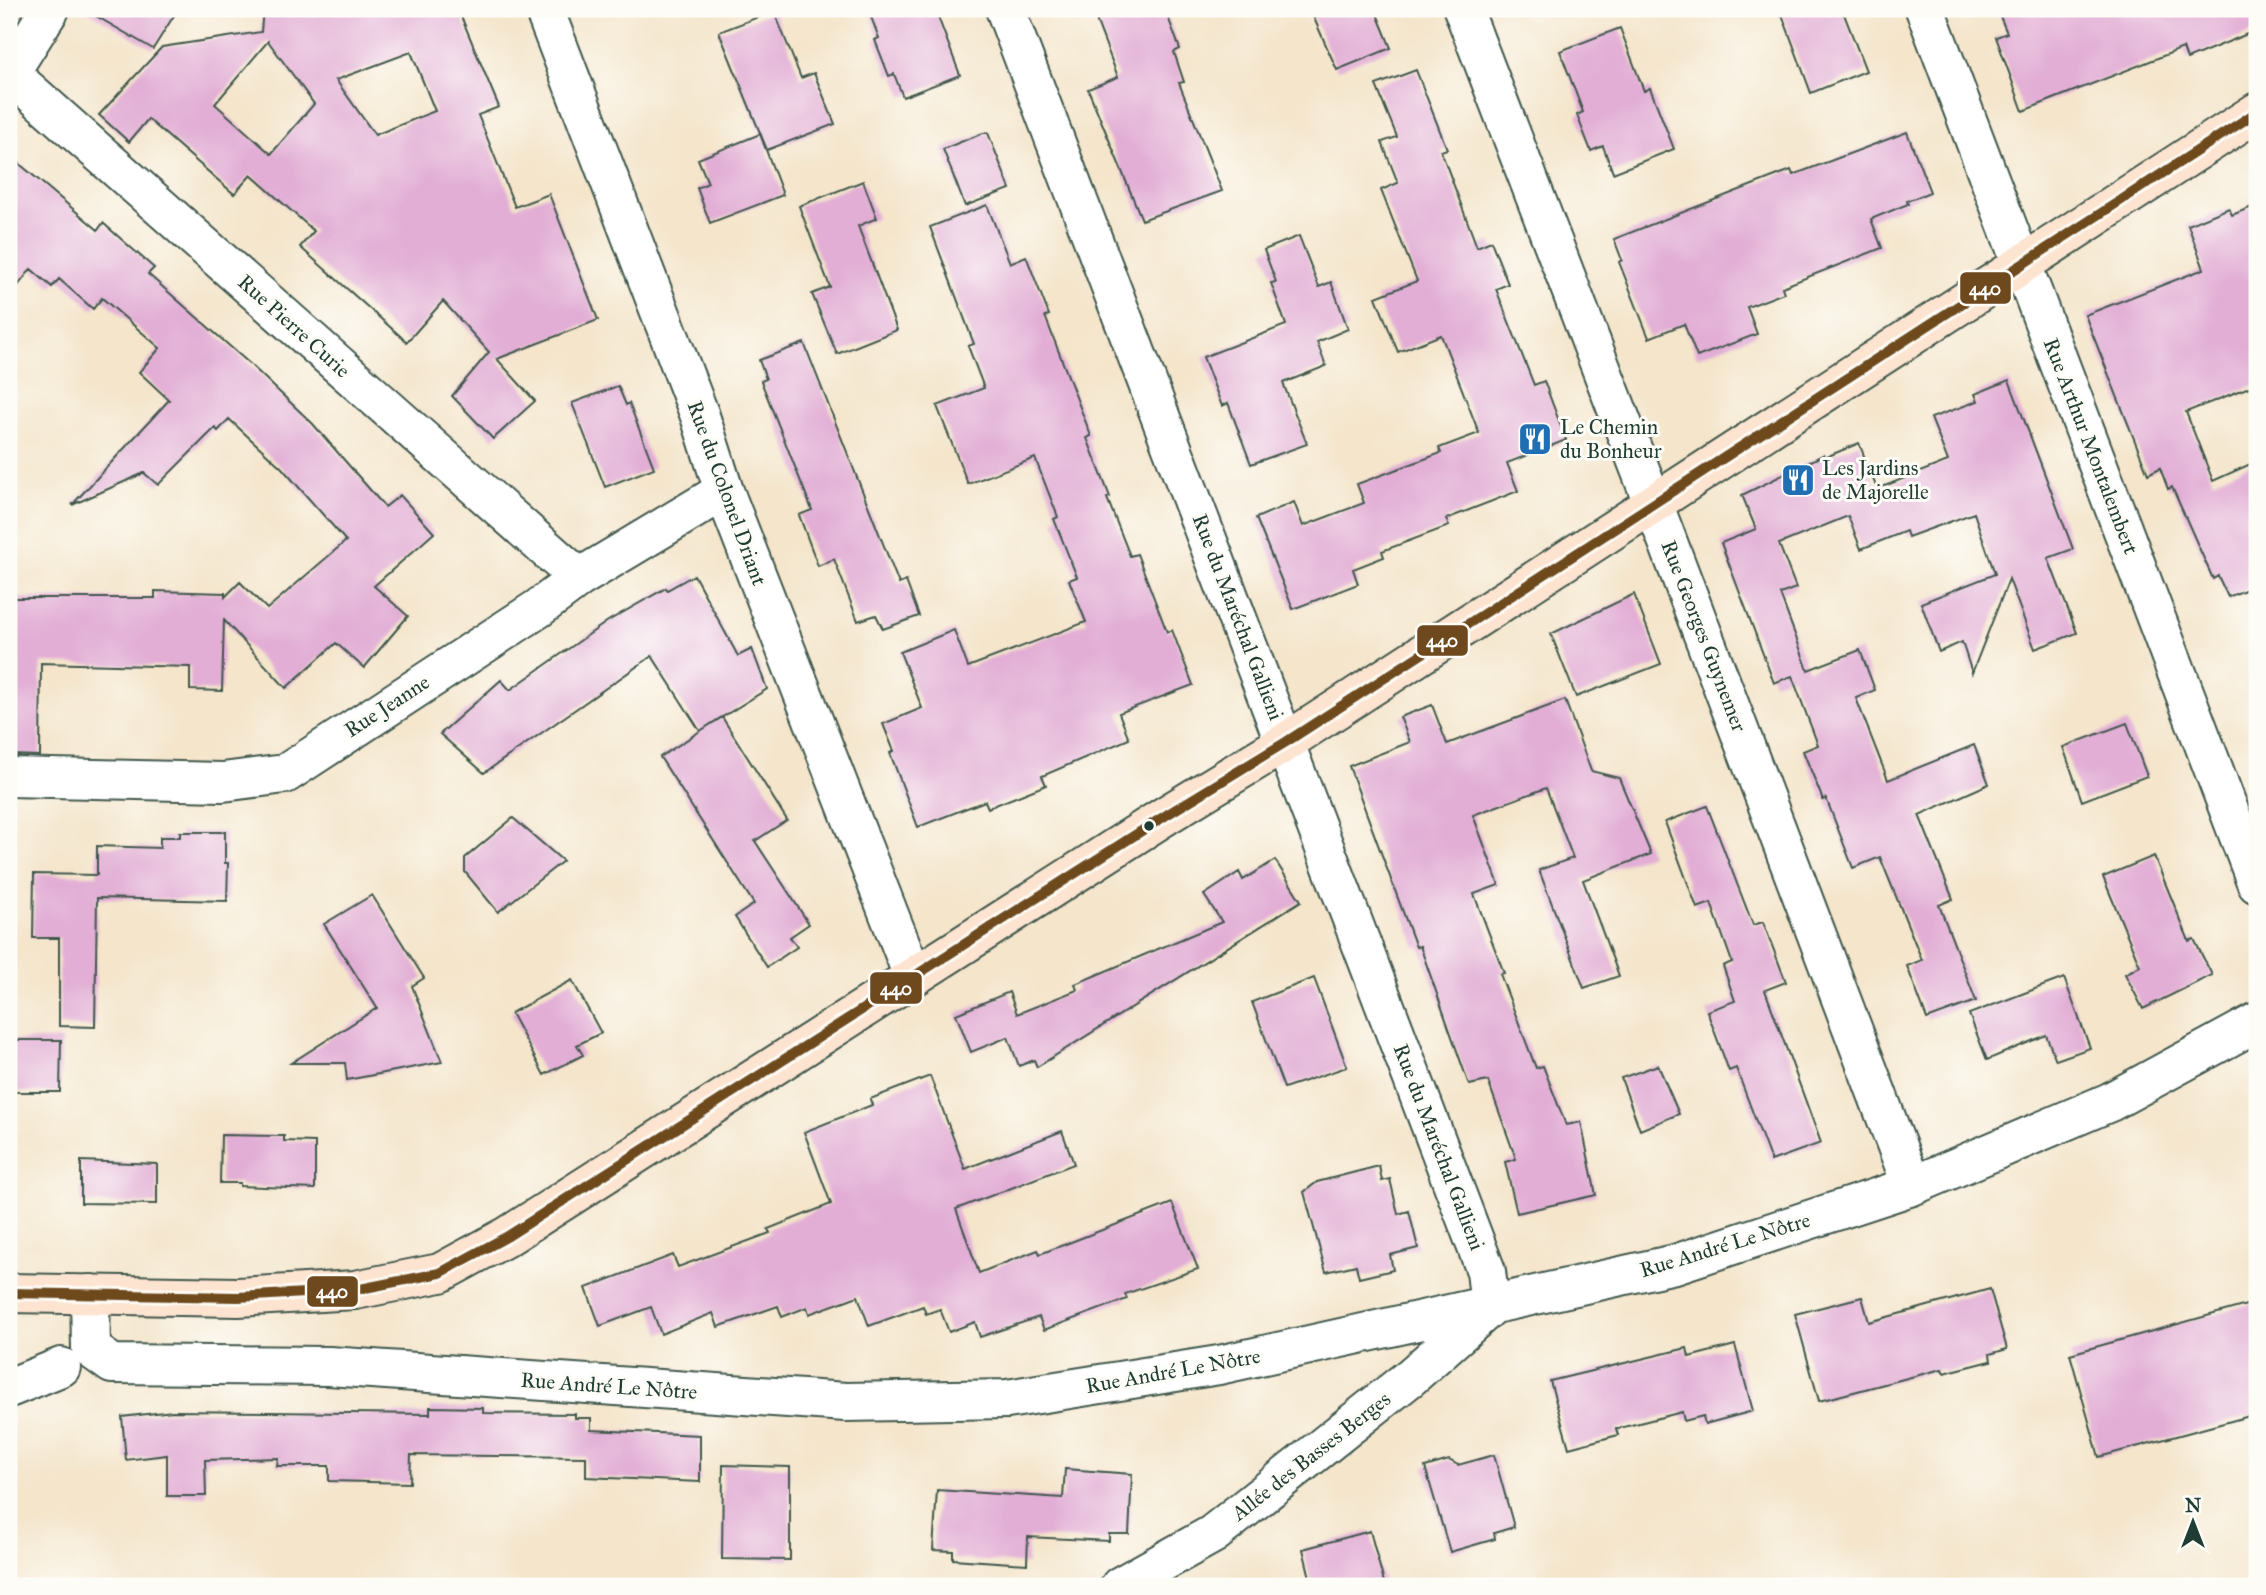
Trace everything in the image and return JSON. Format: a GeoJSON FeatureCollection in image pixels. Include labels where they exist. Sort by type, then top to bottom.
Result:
{"type":"FeatureCollection","features":[{"type":"Feature","properties":{"kind":"main road"},"geometry":{"type":"LineString","coordinates":[[9,1293],[238,1297],[355,1290],[440,1273],[508,1236],[1168,814],[1286,742],[2257,112]]}},
{"type":"Feature","properties":{"kind":"street"},"geometry":{"type":"LineString","coordinates":[[9,74],[50,9]]}},
{"type":"Feature","properties":{"kind":"street","name":"Rue du Colonel Driant"},"geometry":{"type":"LineString","coordinates":[[544,9],[700,416],[724,491],[913,976]]}},
{"type":"Feature","properties":{"kind":"street","name":"Rue du Maréchal Gallieni"},"geometry":{"type":"LineString","coordinates":[[1005,9],[1486,1271],[1490,1307]]}},
{"type":"Feature","properties":{"kind":"street","name":"Rue Georges Guynemer"},"geometry":{"type":"LineString","coordinates":[[1463,9],[1912,1186]]}},
{"type":"Feature","properties":{"kind":"street","name":"Rue Arthur Montalembert"},"geometry":{"type":"LineString","coordinates":[[1924,9],[2257,884]]}},
{"type":"Feature","properties":{"kind":"street","name":"Rue Pierre Curie"},"geometry":{"type":"LineString","coordinates":[[9,74],[579,578]]}},
{"type":"Feature","properties":{"kind":"street","name":"Rue Jeanne"},"geometry":{"type":"LineString","coordinates":[[9,778],[223,782],[285,774],[539,608],[579,578],[724,491]]}},
{"type":"Feature","properties":{"kind":"street","name":"Rue André Le Nôtre"},"geometry":{"type":"LineString","coordinates":[[90,1294],[90,1349],[112,1364],[330,1366],[846,1402],[1007,1399],[1219,1365],[1675,1264],[1912,1186],[2110,1102],[2257,1021]]}},
{"type":"Feature","properties":{"kind":"street","name":"Allée des Basses Berges"},"geometry":{"type":"LineString","coordinates":[[1120,1586],[1213,1534],[1412,1376],[1490,1307]]}},
{"type":"Feature","properties":{"kind":"street"},"geometry":{"type":"LineString","coordinates":[[9,1388],[61,1367]]}},
{"type":"Feature","properties":{"kind":"building"},"geometry":{"type":"Polygon","coordinates":[[[84,9],[178,9],[153,49],[84,9]]]}},
{"type":"Feature","properties":{"kind":"building"},"geometry":{"type":"Polygon","coordinates":[[[263,9],[458,9],[499,107],[478,115],[515,207],[549,194],[598,320],[497,359],[535,401],[493,439],[452,396],[489,352],[443,301],[407,342],[300,247],[314,231],[251,175],[234,194],[148,119],[129,142],[99,115],[162,47],[261,32],[263,9]],[[268,41],[215,104],[271,154],[314,104],[268,41]],[[411,52],[336,80],[375,135],[435,111],[411,52]]]}},
{"type":"Feature","properties":{"kind":"building"},"geometry":{"type":"Polygon","coordinates":[[[868,9],[935,9],[960,75],[903,97],[894,74],[889,76],[875,40],[879,38],[868,9]]]}},
{"type":"Feature","properties":{"kind":"building"},"geometry":{"type":"Polygon","coordinates":[[[1092,9],[1165,9],[1180,49],[1174,52],[1184,82],[1179,83],[1222,191],[1142,220],[1088,89],[1118,77],[1092,9]]]}},
{"type":"Feature","properties":{"kind":"building"},"geometry":{"type":"Polygon","coordinates":[[[1332,9],[1375,9],[1391,48],[1337,70],[1313,16],[1332,9]]]}},
{"type":"Feature","properties":{"kind":"building"},"geometry":{"type":"Polygon","coordinates":[[[1780,9],[1842,9],[1866,71],[1811,93],[1780,9]]]}},
{"type":"Feature","properties":{"kind":"building"},"geometry":{"type":"Polygon","coordinates":[[[1997,9],[2257,9],[2257,30],[2187,59],[2183,48],[2023,111],[1996,37],[2007,33],[1997,9]]]}},
{"type":"Feature","properties":{"kind":"building"},"geometry":{"type":"Polygon","coordinates":[[[774,11],[801,78],[814,73],[835,124],[767,150],[719,32],[774,11]]]}},
{"type":"Feature","properties":{"kind":"building"},"geometry":{"type":"Polygon","coordinates":[[[1620,28],[1644,91],[1650,88],[1674,149],[1613,173],[1603,146],[1591,151],[1577,115],[1583,112],[1560,51],[1620,28]]]}},
{"type":"Feature","properties":{"kind":"building"},"geometry":{"type":"Polygon","coordinates":[[[1416,70],[1447,149],[1441,151],[1477,247],[1491,241],[1508,284],[1496,289],[1534,385],[1544,381],[1566,440],[1507,463],[1518,491],[1446,519],[1449,526],[1382,551],[1384,557],[1353,569],[1358,584],[1293,609],[1256,518],[1294,502],[1303,526],[1364,503],[1357,484],[1441,453],[1439,448],[1479,433],[1441,335],[1398,352],[1376,297],[1417,281],[1381,190],[1398,183],[1382,142],[1397,137],[1376,85],[1416,70]]]}},
{"type":"Feature","properties":{"kind":"building"},"geometry":{"type":"Polygon","coordinates":[[[1907,132],[1930,192],[1871,219],[1882,248],[1782,287],[1784,293],[1747,307],[1757,334],[1697,357],[1684,324],[1649,338],[1619,262],[1622,260],[1614,239],[1791,170],[1793,175],[1907,132]]]}},
{"type":"Feature","properties":{"kind":"building"},"geometry":{"type":"Polygon","coordinates":[[[988,133],[1010,189],[965,206],[943,149],[988,133]]]}},
{"type":"Feature","properties":{"kind":"building"},"geometry":{"type":"Polygon","coordinates":[[[760,134],[783,195],[710,223],[697,188],[708,183],[698,159],[760,134]]]}},
{"type":"Feature","properties":{"kind":"building"},"geometry":{"type":"Polygon","coordinates":[[[9,155],[98,230],[103,223],[154,268],[148,274],[313,424],[385,507],[400,495],[434,533],[374,586],[408,616],[364,668],[336,643],[286,688],[224,620],[222,691],[190,690],[190,667],[41,663],[40,756],[9,755],[9,598],[155,598],[155,591],[225,593],[225,597],[240,582],[267,609],[346,541],[282,468],[229,419],[218,431],[215,428],[158,485],[144,473],[72,505],[169,400],[139,372],[160,348],[102,298],[93,309],[59,279],[52,287],[31,269],[9,297],[9,155]]]}},
{"type":"Feature","properties":{"kind":"building"},"geometry":{"type":"Polygon","coordinates":[[[863,181],[877,218],[858,226],[897,330],[837,354],[812,294],[830,287],[799,206],[863,181]]]}},
{"type":"Feature","properties":{"kind":"building"},"geometry":{"type":"Polygon","coordinates":[[[987,205],[1010,263],[1026,256],[1049,315],[1045,316],[1091,436],[1087,438],[1110,497],[1107,498],[1130,556],[1137,554],[1167,632],[1172,630],[1193,685],[1119,713],[1129,739],[1042,776],[1046,785],[988,808],[985,801],[918,827],[890,753],[894,751],[883,724],[922,708],[900,652],[954,630],[968,667],[1086,622],[1069,580],[1077,577],[1054,519],[1058,517],[1035,458],[968,484],[937,406],[984,388],[968,346],[974,344],[930,227],[987,205]]]}},
{"type":"Feature","properties":{"kind":"building"},"geometry":{"type":"Polygon","coordinates":[[[2257,205],[2257,384],[2186,412],[2213,481],[2257,461],[2257,585],[2228,597],[2218,576],[2213,579],[2172,487],[2168,489],[2160,468],[2148,474],[2085,315],[2204,269],[2188,225],[2229,208],[2232,215],[2257,205]]]}},
{"type":"Feature","properties":{"kind":"building"},"geometry":{"type":"Polygon","coordinates":[[[1299,236],[1319,287],[1331,282],[1348,329],[1317,342],[1326,366],[1283,383],[1307,444],[1251,464],[1228,403],[1222,406],[1203,357],[1286,325],[1271,283],[1276,282],[1264,250],[1299,236]]]}},
{"type":"Feature","properties":{"kind":"building"},"geometry":{"type":"Polygon","coordinates":[[[804,343],[899,584],[906,581],[919,616],[883,629],[876,615],[858,621],[834,559],[818,566],[799,515],[812,510],[761,381],[766,379],[759,360],[804,343]]]}},
{"type":"Feature","properties":{"kind":"building"},"geometry":{"type":"Polygon","coordinates":[[[2009,380],[2073,549],[2048,558],[2077,633],[2035,649],[2009,579],[1972,673],[1962,642],[1939,652],[1921,603],[1995,574],[1974,513],[1908,537],[1906,531],[1861,549],[1848,516],[1779,544],[1796,588],[1780,594],[1808,670],[1860,650],[1875,690],[1856,698],[1888,780],[1974,745],[1989,784],[1919,815],[1953,899],[1939,905],[1976,1001],[1927,1019],[1907,966],[1922,960],[1880,857],[1853,868],[1826,798],[1823,800],[1803,751],[1818,745],[1792,676],[1774,683],[1721,543],[1756,529],[1742,495],[1823,455],[1826,457],[1859,443],[1877,489],[1948,461],[1931,418],[1978,401],[1975,394],[2009,380]]]}},
{"type":"Feature","properties":{"kind":"building"},"geometry":{"type":"Polygon","coordinates":[[[618,386],[626,405],[629,403],[654,468],[605,487],[572,403],[618,386]]]}},
{"type":"Feature","properties":{"kind":"building"},"geometry":{"type":"Polygon","coordinates":[[[694,575],[738,656],[752,649],[767,689],[700,731],[652,656],[484,773],[440,734],[501,680],[510,690],[608,621],[694,575]]]}},
{"type":"Feature","properties":{"kind":"building"},"geometry":{"type":"Polygon","coordinates":[[[1634,594],[1661,664],[1576,697],[1551,634],[1634,594]]]}},
{"type":"Feature","properties":{"kind":"building"},"geometry":{"type":"Polygon","coordinates":[[[1565,700],[1591,771],[1619,778],[1651,854],[1583,880],[1619,976],[1584,988],[1539,870],[1573,858],[1546,788],[1473,815],[1499,885],[1474,894],[1504,973],[1500,974],[1536,1068],[1543,1066],[1566,1125],[1581,1122],[1596,1195],[1517,1213],[1505,1162],[1516,1159],[1488,1081],[1469,1085],[1420,946],[1416,947],[1349,766],[1410,742],[1400,717],[1432,705],[1447,744],[1565,700]]]}},
{"type":"Feature","properties":{"kind":"building"},"geometry":{"type":"Polygon","coordinates":[[[722,717],[787,820],[755,841],[809,924],[790,937],[797,947],[767,967],[735,917],[754,904],[660,757],[722,717]]]}},
{"type":"Feature","properties":{"kind":"building"},"geometry":{"type":"Polygon","coordinates":[[[2127,723],[2147,776],[2082,801],[2063,747],[2127,723]]]}},
{"type":"Feature","properties":{"kind":"building"},"geometry":{"type":"Polygon","coordinates":[[[1707,806],[1753,925],[1763,922],[1786,982],[1765,990],[1821,1143],[1771,1161],[1736,1068],[1729,1071],[1707,1011],[1735,1001],[1723,966],[1732,962],[1711,903],[1697,908],[1665,822],[1707,806]]]}},
{"type":"Feature","properties":{"kind":"building"},"geometry":{"type":"Polygon","coordinates":[[[513,818],[563,861],[498,912],[465,872],[465,858],[513,818]]]}},
{"type":"Feature","properties":{"kind":"building"},"geometry":{"type":"Polygon","coordinates":[[[180,832],[225,832],[225,863],[228,863],[227,901],[97,898],[95,1027],[59,1026],[59,938],[33,938],[34,874],[97,875],[97,846],[160,848],[160,837],[180,837],[180,832]]]}},
{"type":"Feature","properties":{"kind":"building"},"geometry":{"type":"Polygon","coordinates":[[[2154,856],[2189,941],[2194,939],[2212,975],[2143,1009],[2125,974],[2140,966],[2103,877],[2154,856]]]}},
{"type":"Feature","properties":{"kind":"building"},"geometry":{"type":"Polygon","coordinates":[[[1275,860],[1301,901],[1037,1067],[1034,1060],[1019,1066],[1008,1037],[971,1052],[956,1014],[1009,992],[1017,1014],[1077,990],[1075,984],[1222,922],[1204,895],[1239,872],[1243,880],[1275,860]]]}},
{"type":"Feature","properties":{"kind":"building"},"geometry":{"type":"Polygon","coordinates":[[[372,895],[424,978],[412,986],[442,1062],[347,1080],[345,1063],[291,1063],[377,1008],[324,924],[372,895]]]}},
{"type":"Feature","properties":{"kind":"building"},"geometry":{"type":"Polygon","coordinates":[[[1314,978],[1347,1067],[1284,1088],[1252,1002],[1314,978]]]}},
{"type":"Feature","properties":{"kind":"building"},"geometry":{"type":"Polygon","coordinates":[[[2064,978],[2090,1048],[2056,1060],[2046,1035],[1987,1060],[1969,1014],[2064,978]]]}},
{"type":"Feature","properties":{"kind":"building"},"geometry":{"type":"Polygon","coordinates":[[[572,980],[601,1033],[577,1045],[583,1055],[544,1075],[511,1013],[572,980]]]}},
{"type":"Feature","properties":{"kind":"building"},"geometry":{"type":"Polygon","coordinates":[[[9,1040],[61,1040],[60,1092],[9,1092],[9,1040]]]}},
{"type":"Feature","properties":{"kind":"building"},"geometry":{"type":"Polygon","coordinates":[[[1658,1065],[1679,1114],[1640,1130],[1621,1078],[1658,1065]]]}},
{"type":"Feature","properties":{"kind":"building"},"geometry":{"type":"Polygon","coordinates":[[[930,1076],[965,1169],[1062,1131],[1074,1164],[956,1209],[979,1273],[1038,1250],[1040,1254],[1172,1203],[1198,1269],[1125,1294],[1127,1299],[1044,1330],[1039,1317],[980,1337],[975,1322],[949,1332],[940,1309],[926,1314],[923,1306],[869,1326],[858,1296],[809,1314],[807,1307],[782,1317],[778,1306],[718,1327],[713,1313],[661,1334],[651,1307],[600,1326],[586,1288],[673,1255],[678,1267],[770,1233],[768,1229],[831,1204],[804,1132],[872,1105],[870,1099],[930,1076]]]}},
{"type":"Feature","properties":{"kind":"building"},"geometry":{"type":"Polygon","coordinates":[[[221,1135],[284,1136],[284,1141],[315,1142],[315,1189],[220,1183],[221,1135]]]}},
{"type":"Feature","properties":{"kind":"building"},"geometry":{"type":"Polygon","coordinates":[[[81,1161],[157,1164],[157,1204],[81,1203],[81,1161]]]}},
{"type":"Feature","properties":{"kind":"building"},"geometry":{"type":"Polygon","coordinates":[[[1379,1166],[1382,1181],[1390,1179],[1398,1214],[1409,1211],[1418,1248],[1390,1255],[1393,1270],[1359,1278],[1356,1265],[1326,1272],[1304,1192],[1317,1182],[1379,1166]]]}},
{"type":"Feature","properties":{"kind":"building"},"geometry":{"type":"Polygon","coordinates":[[[1990,1289],[2007,1349],[1990,1354],[1991,1361],[1944,1373],[1942,1369],[1819,1401],[1795,1314],[1862,1297],[1869,1322],[1990,1289]]]}},
{"type":"Feature","properties":{"kind":"building"},"geometry":{"type":"Polygon","coordinates":[[[2257,1302],[2257,1414],[2099,1457],[2070,1354],[2257,1302]]]}},
{"type":"Feature","properties":{"kind":"building"},"geometry":{"type":"Polygon","coordinates":[[[1735,1345],[1753,1411],[1705,1424],[1703,1416],[1684,1421],[1682,1412],[1616,1429],[1618,1435],[1569,1448],[1550,1381],[1687,1348],[1689,1357],[1735,1345]]]}},
{"type":"Feature","properties":{"kind":"building"},"geometry":{"type":"Polygon","coordinates":[[[430,1407],[483,1408],[483,1413],[575,1414],[575,1418],[591,1418],[591,1430],[700,1435],[700,1482],[586,1477],[586,1457],[411,1455],[410,1483],[329,1481],[329,1466],[277,1466],[278,1458],[205,1460],[206,1496],[167,1496],[167,1455],[126,1460],[122,1417],[173,1411],[430,1414],[430,1407]]]}},
{"type":"Feature","properties":{"kind":"building"},"geometry":{"type":"Polygon","coordinates":[[[1494,1455],[1514,1527],[1494,1533],[1495,1539],[1450,1552],[1425,1467],[1449,1460],[1458,1465],[1494,1455]]]}},
{"type":"Feature","properties":{"kind":"building"},"geometry":{"type":"Polygon","coordinates":[[[723,1465],[790,1467],[790,1560],[722,1559],[723,1465]]]}},
{"type":"Feature","properties":{"kind":"building"},"geometry":{"type":"Polygon","coordinates":[[[1065,1469],[1132,1474],[1129,1534],[1109,1534],[1109,1541],[1028,1537],[1027,1564],[953,1559],[953,1551],[933,1550],[937,1490],[1063,1498],[1065,1469]]]}},
{"type":"Feature","properties":{"kind":"building"},"geometry":{"type":"Polygon","coordinates":[[[1370,1531],[1385,1586],[1312,1586],[1303,1549],[1370,1531]]]}},
{"type":"Feature","properties":{"kind":"transit line","name":"440"},"geometry":{"type":"LineString","coordinates":[[9,1293],[238,1297],[355,1290],[440,1273],[508,1236],[1168,814],[1286,742],[2257,112]]}},
{"type":"Feature","properties":{"kind":"place","name":"Le Chemin du Bonheur"},"geometry":{"type":"Point","coordinates":[1535,439]}},
{"type":"Feature","properties":{"kind":"place","name":"Les Jardins de Majorelle"},"geometry":{"type":"Point","coordinates":[1798,480]}}]}
